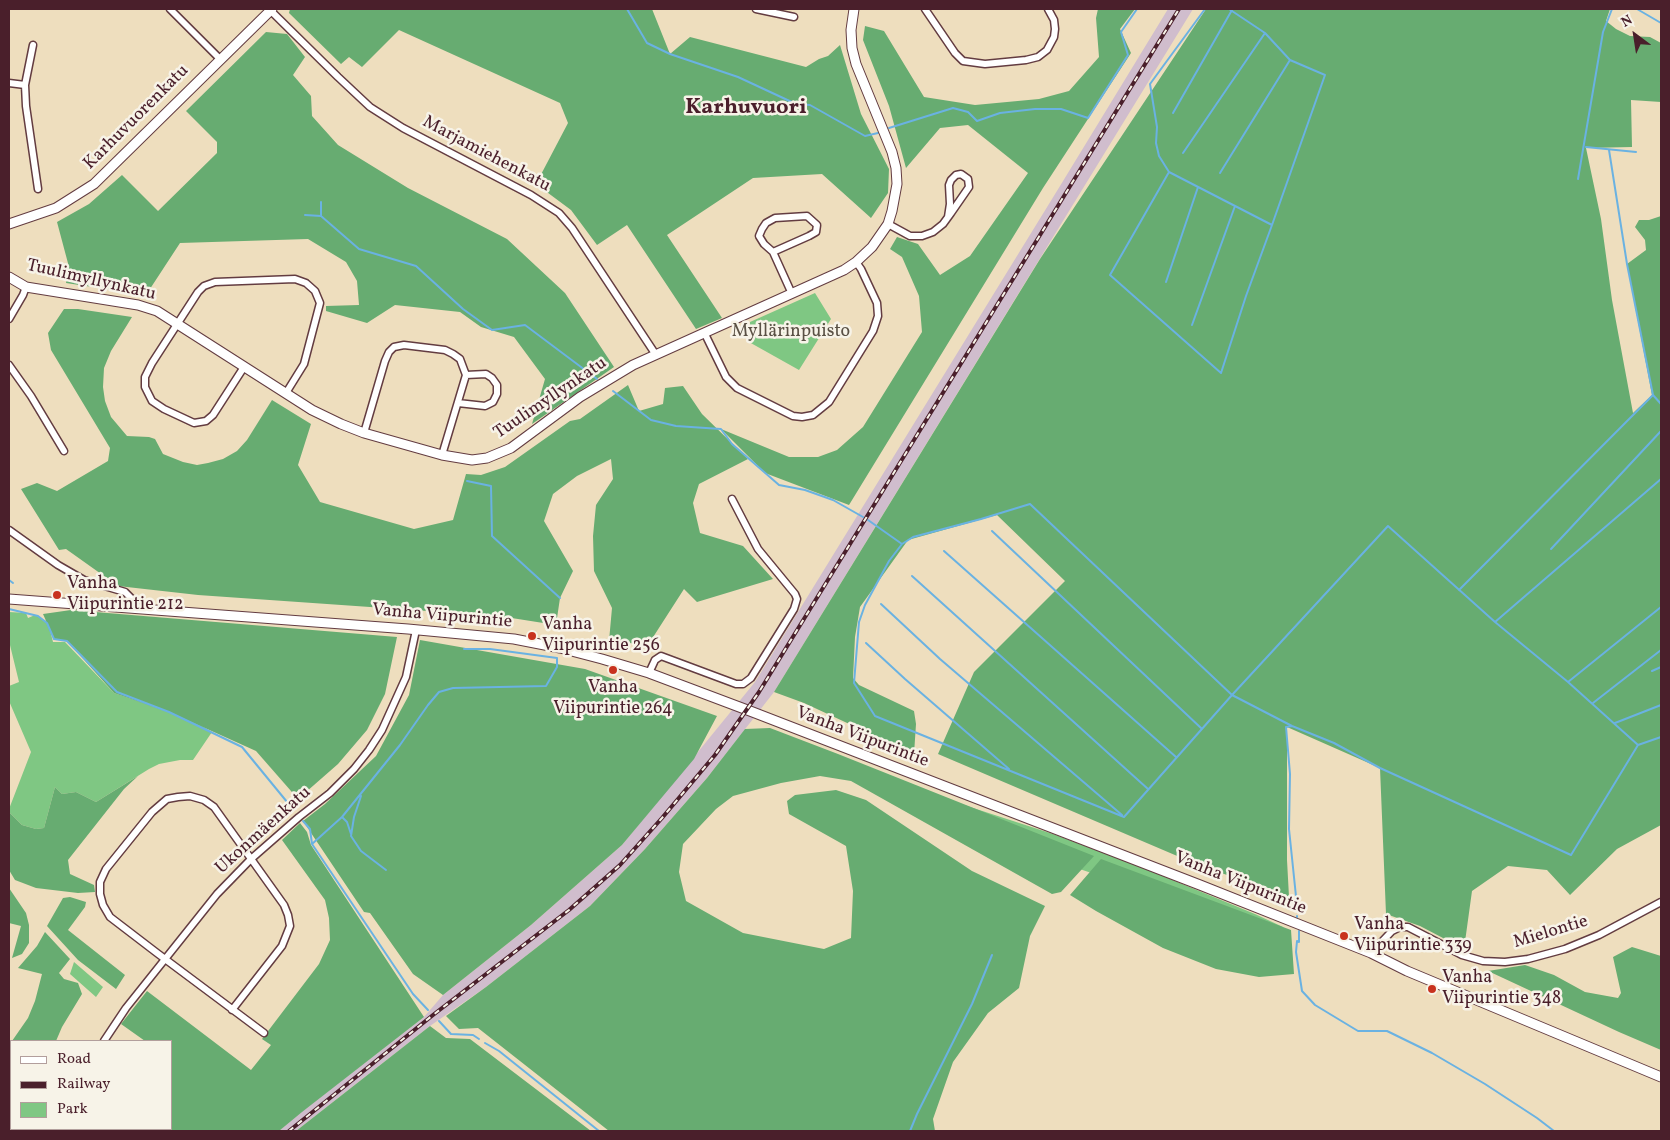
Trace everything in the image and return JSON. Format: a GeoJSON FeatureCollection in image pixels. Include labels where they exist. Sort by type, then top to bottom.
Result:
{"type":"FeatureCollection","features":[{"type":"Feature","properties":{"kind":"street"},"geometry":{"type":"LineString","coordinates":[[170,9],[220,59]]}},
{"type":"Feature","properties":{"kind":"street","name":"Karhuvuorenkatu"},"geometry":{"type":"LineString","coordinates":[[9,224],[56,208],[94,184],[271,9]]}},
{"type":"Feature","properties":{"kind":"street","name":"Marjamiehenkatu"},"geometry":{"type":"LineString","coordinates":[[271,9],[370,107],[403,128],[531,195],[559,213],[572,228],[656,355]]}},
{"type":"Feature","properties":{"kind":"street"},"geometry":{"type":"LineString","coordinates":[[756,9],[794,17]]}},
{"type":"Feature","properties":{"kind":"street","name":"Tuulimyllynkatu"},"geometry":{"type":"LineString","coordinates":[[9,277],[26,287],[138,305],[157,311],[327,418],[364,433],[442,455],[472,460],[488,458],[503,452],[596,386],[633,365],[844,270],[872,247],[888,224],[897,184],[896,168],[892,152],[856,64],[852,48],[851,30],[854,9]]}},
{"type":"Feature","properties":{"kind":"street"},"geometry":{"type":"LineString","coordinates":[[925,9],[954,53],[963,61],[985,64],[1038,57],[1047,50],[1054,38],[1055,29],[1054,20],[1048,9]]}},
{"type":"Feature","properties":{"kind":"street"},"geometry":{"type":"LineString","coordinates":[[32,45],[25,85],[26,106],[38,189]]}},
{"type":"Feature","properties":{"kind":"street"},"geometry":{"type":"LineString","coordinates":[[9,83],[25,85]]}},
{"type":"Feature","properties":{"kind":"street"},"geometry":{"type":"LineString","coordinates":[[888,224],[910,236],[922,236],[934,232],[948,217],[969,187],[968,179],[961,174],[956,175],[949,185],[950,204],[948,217]]}},
{"type":"Feature","properties":{"kind":"street"},"geometry":{"type":"LineString","coordinates":[[773,252],[816,232],[817,225],[807,216],[775,218],[766,223],[762,229],[760,236],[764,244],[773,252],[792,294]]}},
{"type":"Feature","properties":{"kind":"street"},"geometry":{"type":"LineString","coordinates":[[705,334],[726,377],[737,388],[793,416],[813,415],[829,402],[873,331],[878,316],[877,303],[856,262]]}},
{"type":"Feature","properties":{"kind":"street"},"geometry":{"type":"LineString","coordinates":[[244,366],[213,415],[206,421],[194,423],[152,401],[145,388],[145,377],[152,363],[198,292],[204,286],[215,282],[295,279],[306,283],[315,291],[320,303],[304,364],[286,393]]}},
{"type":"Feature","properties":{"kind":"street"},"geometry":{"type":"LineString","coordinates":[[9,319],[26,287]]}},
{"type":"Feature","properties":{"kind":"street"},"geometry":{"type":"LineString","coordinates":[[364,433],[389,352],[394,347],[404,345],[445,350],[460,360],[466,375],[442,455]]}},
{"type":"Feature","properties":{"kind":"street"},"geometry":{"type":"LineString","coordinates":[[9,366],[31,396],[64,452]]}},
{"type":"Feature","properties":{"kind":"street"},"geometry":{"type":"LineString","coordinates":[[458,403],[485,406],[493,402],[497,394],[497,385],[486,374],[466,375]]}},
{"type":"Feature","properties":{"kind":"street"},"geometry":{"type":"LineString","coordinates":[[649,673],[655,660],[661,656],[736,684],[743,684],[751,678],[794,609],[797,599],[795,594],[758,549],[732,499]]}},
{"type":"Feature","properties":{"kind":"street"},"geometry":{"type":"LineString","coordinates":[[9,530],[64,569],[84,580],[125,592],[132,599],[136,608]]}},
{"type":"Feature","properties":{"kind":"street","name":"Vanha Viipurintie"},"geometry":{"type":"LineString","coordinates":[[9,599],[416,630],[514,640],[560,648],[649,673],[1371,953],[1416,974],[1661,1077]]}},
{"type":"Feature","properties":{"kind":"street","name":"Ukonmäenkatu"},"geometry":{"type":"LineString","coordinates":[[105,1040],[126,1008],[217,894],[251,859],[330,793],[354,769],[382,730],[406,677],[416,630]]}},
{"type":"Feature","properties":{"kind":"street"},"geometry":{"type":"LineString","coordinates":[[232,1010],[282,946],[290,926],[288,915],[284,905],[214,807],[204,800],[190,796],[178,796],[167,799],[152,812],[106,869],[100,882],[100,894],[103,905],[110,917],[232,1010],[264,1033]]}},
{"type":"Feature","properties":{"kind":"street","name":"Mielontie"},"geometry":{"type":"LineString","coordinates":[[1371,953],[1392,932],[1400,927],[1408,927],[1462,955],[1484,961],[1506,962],[1528,959],[1565,949],[1599,935],[1661,902]]}},
{"type":"Feature","properties":{"kind":"shaded area"},"geometry":{"type":"Polygon","coordinates":[[[1168,9],[1193,9],[774,692],[707,778],[645,849],[590,906],[486,987],[430,1026],[296,1131],[279,1131],[424,1017],[443,995],[531,925],[622,845],[755,682],[1168,9]]]}},
{"type":"Feature","properties":{"kind":"green space"},"geometry":{"type":"Polygon","coordinates":[[[290,9],[652,9],[670,54],[690,37],[806,67],[828,56],[840,45],[861,114],[889,169],[888,193],[871,218],[822,174],[753,178],[667,235],[722,318],[696,329],[627,225],[597,245],[571,210],[536,184],[568,123],[560,103],[399,30],[362,67],[349,57],[341,64],[289,13],[290,9]]]}},
{"type":"Feature","properties":{"kind":"green space"},"geometry":{"type":"Polygon","coordinates":[[[1098,9],[1135,9],[1120,29],[1131,53],[1043,188],[849,505],[765,473],[721,429],[789,457],[818,457],[837,450],[863,427],[922,332],[919,296],[902,257],[890,249],[897,237],[918,244],[940,275],[970,256],[1028,173],[968,125],[940,128],[906,168],[889,106],[863,40],[865,26],[884,31],[924,97],[975,105],[1039,99],[1069,91],[1099,57],[1096,18],[1098,9]]]}},
{"type":"Feature","properties":{"kind":"green space"},"geometry":{"type":"Polygon","coordinates":[[[1206,9],[1610,9],[1606,21],[1616,29],[1630,36],[1650,37],[1661,43],[1661,102],[1631,100],[1632,147],[1586,148],[1601,219],[1612,300],[1633,413],[1652,395],[1627,264],[1646,250],[1645,240],[1635,227],[1639,220],[1649,220],[1661,216],[1661,825],[1617,849],[1570,895],[1547,870],[1508,866],[1472,891],[1464,949],[1420,926],[1386,914],[1380,768],[1287,727],[1287,860],[1289,897],[1196,864],[938,754],[974,672],[1065,581],[997,515],[908,540],[860,607],[855,637],[853,678],[859,685],[914,711],[916,724],[914,754],[804,703],[774,692],[1040,259],[1206,9]]]}},
{"type":"Feature","properties":{"kind":"green space"},"geometry":{"type":"Polygon","coordinates":[[[266,32],[287,34],[305,57],[293,75],[311,96],[312,116],[338,145],[408,188],[507,239],[565,293],[614,367],[532,424],[545,379],[514,337],[481,327],[460,312],[395,305],[367,323],[326,311],[326,306],[359,305],[357,281],[346,262],[308,239],[180,243],[146,295],[66,283],[69,267],[57,222],[89,204],[122,175],[158,211],[217,153],[217,142],[186,111],[266,32]]]}},
{"type":"Feature","properties":{"kind":"green space","name":"Myllärinpuisto"},"geometry":{"type":"Polygon","coordinates":[[[815,293],[831,319],[799,370],[749,342],[750,322],[815,293]]]}},
{"type":"Feature","properties":{"kind":"green space"},"geometry":{"type":"Polygon","coordinates":[[[64,309],[78,309],[132,317],[111,351],[104,368],[103,387],[105,401],[111,417],[127,436],[155,439],[163,454],[183,462],[197,465],[208,463],[223,459],[237,451],[247,440],[272,400],[311,424],[298,465],[320,502],[414,529],[453,520],[466,474],[481,475],[505,467],[570,421],[580,419],[628,385],[639,411],[663,404],[665,388],[683,386],[702,414],[748,459],[699,484],[693,503],[700,533],[743,546],[773,579],[697,602],[684,589],[648,645],[609,641],[612,608],[594,571],[593,536],[596,505],[613,479],[611,459],[577,476],[553,494],[544,521],[573,571],[560,598],[556,625],[499,616],[198,595],[118,586],[66,549],[59,550],[21,489],[37,483],[57,491],[108,461],[110,448],[51,350],[48,333],[64,309]]]}},
{"type":"Feature","properties":{"kind":"green space"},"geometry":{"type":"Polygon","coordinates":[[[71,610],[397,637],[385,694],[367,730],[338,764],[298,799],[256,751],[174,714],[114,693],[67,641],[54,639],[43,614],[71,610]]]}},
{"type":"Feature","properties":{"kind":"green space"},"geometry":{"type":"Polygon","coordinates":[[[9,612],[26,613],[28,618],[35,615],[48,622],[53,642],[65,642],[114,693],[190,719],[212,732],[193,760],[180,760],[159,764],[96,802],[76,792],[62,794],[55,787],[44,828],[36,829],[22,825],[9,812],[9,809],[31,752],[9,701],[9,686],[19,682],[9,641],[9,612]]]}},
{"type":"Feature","properties":{"kind":"green space"},"geometry":{"type":"Polygon","coordinates":[[[420,640],[585,669],[717,716],[694,759],[622,845],[531,925],[443,995],[413,974],[370,913],[364,912],[303,821],[325,804],[376,756],[409,695],[420,640]]]}},
{"type":"Feature","properties":{"kind":"green space"},"geometry":{"type":"Polygon","coordinates":[[[770,728],[1094,856],[1061,892],[1052,894],[851,781],[820,776],[781,783],[733,796],[716,809],[683,844],[679,872],[686,901],[743,933],[824,949],[851,938],[853,891],[846,846],[789,814],[787,801],[795,795],[836,790],[866,800],[972,871],[1045,906],[1030,936],[1019,988],[988,1013],[953,1062],[933,1119],[935,1131],[609,1131],[478,1028],[459,1029],[446,1016],[590,906],[645,849],[707,778],[745,729],[770,728]]]}},
{"type":"Feature","properties":{"kind":"green space"},"geometry":{"type":"Polygon","coordinates":[[[138,776],[124,789],[68,860],[70,874],[94,885],[95,892],[78,893],[36,888],[15,880],[9,870],[9,812],[22,825],[36,829],[44,828],[55,787],[62,794],[76,792],[96,802],[138,776]]]}},
{"type":"Feature","properties":{"kind":"green space"},"geometry":{"type":"Polygon","coordinates":[[[964,805],[1053,834],[1141,867],[1255,914],[1283,927],[1285,932],[1062,863],[964,805]]]}},
{"type":"Feature","properties":{"kind":"green space"},"geometry":{"type":"Polygon","coordinates":[[[300,823],[307,832],[311,845],[424,1017],[279,1131],[108,1131],[172,1130],[172,1040],[144,1040],[121,1024],[147,991],[251,1070],[271,1045],[262,1039],[319,964],[330,940],[329,918],[325,900],[282,840],[300,823]]]}},
{"type":"Feature","properties":{"kind":"green space"},"geometry":{"type":"Polygon","coordinates":[[[1101,859],[1291,930],[1294,974],[1259,977],[1216,969],[1163,948],[1070,895],[1101,859]]]}},
{"type":"Feature","properties":{"kind":"green space"},"geometry":{"type":"Polygon","coordinates":[[[9,888],[26,913],[29,925],[29,943],[22,954],[12,958],[21,926],[9,923],[9,888]]]}},
{"type":"Feature","properties":{"kind":"green space"},"geometry":{"type":"Polygon","coordinates":[[[70,897],[86,902],[85,907],[68,930],[125,975],[116,989],[78,960],[47,926],[63,898],[70,897]]]}},
{"type":"Feature","properties":{"kind":"green space"},"geometry":{"type":"Polygon","coordinates":[[[45,932],[70,959],[59,973],[64,979],[78,983],[82,994],[56,1040],[13,1040],[28,1018],[35,1001],[42,974],[18,968],[37,946],[45,932]]]}},
{"type":"Feature","properties":{"kind":"green space"},"geometry":{"type":"Polygon","coordinates":[[[1632,947],[1661,956],[1661,1050],[1488,971],[1525,965],[1554,975],[1585,992],[1618,998],[1621,993],[1613,957],[1632,947]]]}},
{"type":"Feature","properties":{"kind":"green space"},"geometry":{"type":"Polygon","coordinates":[[[74,962],[103,987],[96,997],[70,974],[74,962]]]}},
{"type":"Feature","properties":{"kind":"green space"},"geometry":{"type":"Polygon","coordinates":[[[430,1026],[446,1038],[470,1039],[591,1131],[296,1131],[430,1026]]]}},
{"type":"Feature","properties":{"kind":"green space"},"geometry":{"type":"Polygon","coordinates":[[[9,1044],[10,1130],[25,1131],[9,1131],[9,1044]]]}},
{"type":"Feature","properties":{"kind":"waterway"},"geometry":{"type":"LineString","coordinates":[[627,9],[647,43],[670,54],[738,77],[796,104],[810,105],[865,136],[878,133]]}},
{"type":"Feature","properties":{"kind":"waterway"},"geometry":{"type":"LineString","coordinates":[[889,128],[953,108],[968,112],[977,121],[1000,113],[1035,109],[1061,109],[1088,118],[1128,55],[1121,32],[1137,9]]}},
{"type":"Feature","properties":{"kind":"waterway"},"geometry":{"type":"LineString","coordinates":[[1205,9],[1150,84],[1157,127],[1156,143],[1159,156],[1169,172],[1272,225]]}},
{"type":"Feature","properties":{"kind":"waterway"},"geometry":{"type":"LineString","coordinates":[[1169,172],[1110,275],[1221,373],[1246,296],[1325,75],[1290,60],[1265,33],[1229,9]]}},
{"type":"Feature","properties":{"kind":"waterway"},"geometry":{"type":"LineString","coordinates":[[1578,179],[1603,32],[1612,9]]}},
{"type":"Feature","properties":{"kind":"waterway"},"geometry":{"type":"LineString","coordinates":[[1637,9],[1661,23]]}},
{"type":"Feature","properties":{"kind":"waterway"},"geometry":{"type":"LineString","coordinates":[[1173,113],[1232,10]]}},
{"type":"Feature","properties":{"kind":"waterway"},"geometry":{"type":"LineString","coordinates":[[1183,153],[1265,33]]}},
{"type":"Feature","properties":{"kind":"waterway"},"geometry":{"type":"LineString","coordinates":[[1220,173],[1290,60]]}},
{"type":"Feature","properties":{"kind":"waterway"},"geometry":{"type":"LineString","coordinates":[[1586,147],[1636,152]]}},
{"type":"Feature","properties":{"kind":"waterway"},"geometry":{"type":"LineString","coordinates":[[1609,150],[1627,264],[1653,395],[1661,404]]}},
{"type":"Feature","properties":{"kind":"waterway"},"geometry":{"type":"LineString","coordinates":[[1166,282],[1198,187]]}},
{"type":"Feature","properties":{"kind":"waterway"},"geometry":{"type":"LineString","coordinates":[[321,202],[321,216]]}},
{"type":"Feature","properties":{"kind":"waterway"},"geometry":{"type":"LineString","coordinates":[[1192,325],[1235,206]]}},
{"type":"Feature","properties":{"kind":"waterway"},"geometry":{"type":"LineString","coordinates":[[305,215],[321,216],[359,249],[416,266],[463,309],[492,330],[525,325],[597,379]]}},
{"type":"Feature","properties":{"kind":"waterway"},"geometry":{"type":"LineString","coordinates":[[613,391],[651,420],[676,426],[721,429],[732,444],[779,485],[805,490],[833,500],[863,517]]}},
{"type":"Feature","properties":{"kind":"waterway"},"geometry":{"type":"LineString","coordinates":[[1459,590],[1653,395]]}},
{"type":"Feature","properties":{"kind":"waterway"},"geometry":{"type":"LineString","coordinates":[[1551,549],[1661,431]]}},
{"type":"Feature","properties":{"kind":"waterway"},"geometry":{"type":"LineString","coordinates":[[1495,622],[1661,479]]}},
{"type":"Feature","properties":{"kind":"waterway"},"geometry":{"type":"LineString","coordinates":[[467,481],[491,486],[492,536],[560,598]]}},
{"type":"Feature","properties":{"kind":"waterway"},"geometry":{"type":"LineString","coordinates":[[1124,817],[875,716],[854,683],[859,622],[865,605],[889,561],[902,544],[913,537],[1030,504],[1232,695],[1292,726],[1334,743],[1380,768],[1571,855],[1638,745],[1661,737]]}},
{"type":"Feature","properties":{"kind":"waterway"},"geometry":{"type":"LineString","coordinates":[[868,520],[902,544]]}},
{"type":"Feature","properties":{"kind":"waterway"},"geometry":{"type":"LineString","coordinates":[[1124,817],[1232,695],[1388,526],[1495,622],[1568,682],[1638,745]]}},
{"type":"Feature","properties":{"kind":"waterway"},"geometry":{"type":"LineString","coordinates":[[992,531],[1201,728]]}},
{"type":"Feature","properties":{"kind":"waterway"},"geometry":{"type":"LineString","coordinates":[[944,551],[1176,757]]}},
{"type":"Feature","properties":{"kind":"waterway"},"geometry":{"type":"LineString","coordinates":[[912,576],[1148,789]]}},
{"type":"Feature","properties":{"kind":"waterway"},"geometry":{"type":"LineString","coordinates":[[9,580],[13,583]]}},
{"type":"Feature","properties":{"kind":"waterway"},"geometry":{"type":"LineString","coordinates":[[881,604],[940,659],[1122,815]]}},
{"type":"Feature","properties":{"kind":"waterway"},"geometry":{"type":"LineString","coordinates":[[1568,682],[1661,607]]}},
{"type":"Feature","properties":{"kind":"waterway"},"geometry":{"type":"LineString","coordinates":[[9,609],[38,616],[47,623],[54,639],[67,641],[117,692],[169,712],[242,747],[292,808]]}},
{"type":"Feature","properties":{"kind":"waterway"},"geometry":{"type":"LineString","coordinates":[[866,643],[1009,769]]}},
{"type":"Feature","properties":{"kind":"waterway"},"geometry":{"type":"LineString","coordinates":[[312,844],[342,817],[400,745],[439,692],[453,688],[546,686],[557,667],[557,658],[490,649],[464,649]]}},
{"type":"Feature","properties":{"kind":"waterway"},"geometry":{"type":"LineString","coordinates":[[1593,703],[1661,650]]}},
{"type":"Feature","properties":{"kind":"waterway"},"geometry":{"type":"LineString","coordinates":[[1652,671],[1661,667]]}},
{"type":"Feature","properties":{"kind":"waterway"},"geometry":{"type":"LineString","coordinates":[[1615,723],[1661,705]]}},
{"type":"Feature","properties":{"kind":"waterway"},"geometry":{"type":"LineString","coordinates":[[1292,726],[1286,727],[1290,774],[1289,829],[1297,906]]}},
{"type":"Feature","properties":{"kind":"waterway"},"geometry":{"type":"LineString","coordinates":[[361,796],[354,817],[351,836],[361,851],[386,870]]}},
{"type":"Feature","properties":{"kind":"waterway"},"geometry":{"type":"LineString","coordinates":[[342,817],[347,822],[351,834]]}},
{"type":"Feature","properties":{"kind":"waterway"},"geometry":{"type":"LineString","coordinates":[[303,821],[310,829],[312,844],[413,994],[428,1010]]}},
{"type":"Feature","properties":{"kind":"waterway"},"geometry":{"type":"LineString","coordinates":[[1299,931],[1299,942],[1297,941],[1296,952],[1302,991],[1315,1005],[1358,1031],[1387,1031],[1432,1053],[1485,1084],[1554,1131]]}},
{"type":"Feature","properties":{"kind":"waterway"},"geometry":{"type":"LineString","coordinates":[[910,1131],[972,1004],[992,955]]}},
{"type":"Feature","properties":{"kind":"waterway"},"geometry":{"type":"LineString","coordinates":[[439,1021],[451,1034],[473,1035],[479,1039]]}},
{"type":"Feature","properties":{"kind":"waterway"},"geometry":{"type":"LineString","coordinates":[[485,1043],[499,1051],[599,1131]]}},
{"type":"Feature","properties":{"kind":"railway"},"geometry":{"type":"LineString","coordinates":[[289,1131],[433,1015],[569,910],[620,865],[715,755],[759,692],[1179,9]]}},
{"type":"Feature","properties":{"kind":"place","name":"Vanha Viipurintie 212"},"geometry":{"type":"Point","coordinates":[57,595]}},
{"type":"Feature","properties":{"kind":"place","name":"Vanha Viipurintie 256"},"geometry":{"type":"Point","coordinates":[532,636]}},
{"type":"Feature","properties":{"kind":"place","name":"Vanha Viipurintie 264"},"geometry":{"type":"Point","coordinates":[613,670]}},
{"type":"Feature","properties":{"kind":"place","name":"Vanha Viipurintie 339"},"geometry":{"type":"Point","coordinates":[1344,936]}},
{"type":"Feature","properties":{"kind":"place","name":"Vanha Viipurintie 348"},"geometry":{"type":"Point","coordinates":[1432,989]}},
{"type":"Feature","properties":{"kind":"district","name":"Karhuvuori"},"geometry":{"type":"Point","coordinates":[746,109]}}]}
